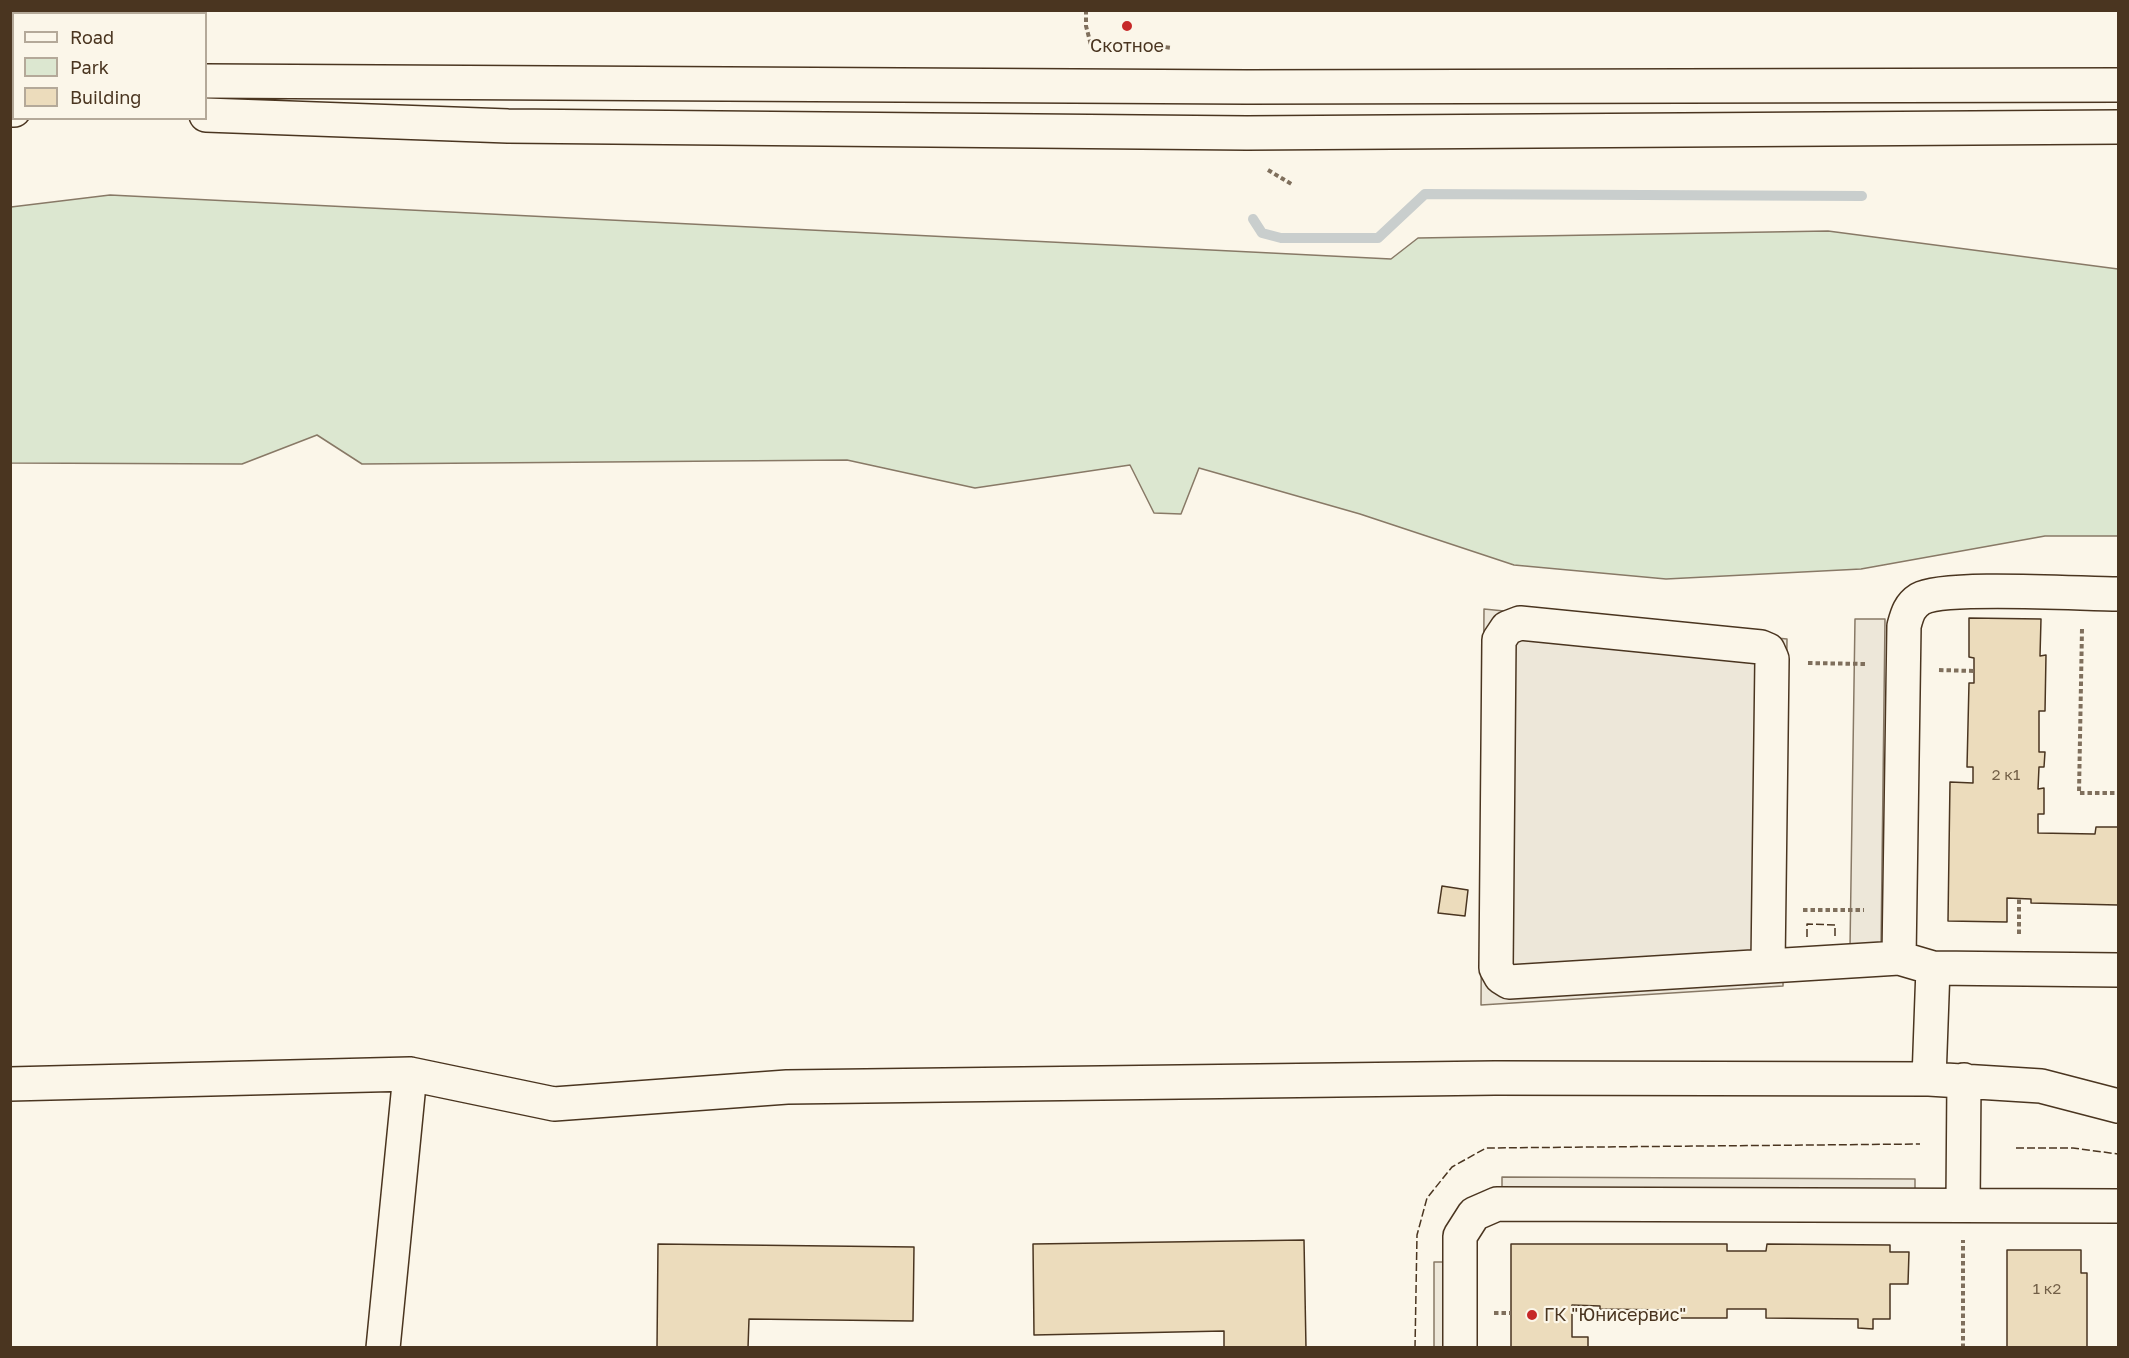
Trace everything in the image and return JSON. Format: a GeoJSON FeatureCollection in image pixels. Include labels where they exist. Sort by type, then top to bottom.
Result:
{"type":"FeatureCollection","features":[{"type":"Feature","properties":{"kind":"main road"},"geometry":{"type":"LineString","coordinates":[[207,81],[1235,87],[2109,83]]}},
{"type":"Feature","properties":{"kind":"main road"},"geometry":{"type":"LineString","coordinates":[[207,115],[507,126],[1247,134],[2113,129]]}},
{"type":"Feature","properties":{"kind":"main road"},"geometry":{"type":"LineString","coordinates":[[1899,958],[1904,626],[1908,610],[1921,598],[1963,592],[2118,594]]}},
{"type":"Feature","properties":{"kind":"main road"},"geometry":{"type":"LineString","coordinates":[[1768,966],[1772,663],[1768,650],[1761,647],[1520,623],[1507,628],[1499,640],[1496,968],[1501,977],[1509,982],[1899,958],[1933,968],[2118,970]]}},
{"type":"Feature","properties":{"kind":"main road"},"geometry":{"type":"LineString","coordinates":[[1929,1079],[1933,968]]}},
{"type":"Feature","properties":{"kind":"main road"},"geometry":{"type":"LineString","coordinates":[[383,1347],[410,1074]]}},
{"type":"Feature","properties":{"kind":"main road"},"geometry":{"type":"LineString","coordinates":[[10,1084],[410,1074],[554,1104],[787,1087],[1495,1078],[1929,1079],[2041,1086],[2118,1106]]}},
{"type":"Feature","properties":{"kind":"main road"},"geometry":{"type":"LineString","coordinates":[[1963,1205],[1964,1080]]}},
{"type":"Feature","properties":{"kind":"main road"},"geometry":{"type":"LineString","coordinates":[[1460,1347],[1460,1236],[1474,1214],[1497,1204],[2118,1206]]}},
{"type":"Feature","properties":{"kind":"path"},"geometry":{"type":"LineString","coordinates":[[1086,10],[1086,26],[1091,45]]}},
{"type":"Feature","properties":{"kind":"path"},"geometry":{"type":"LineString","coordinates":[[2082,594],[2079,793],[2118,793]]}},
{"type":"Feature","properties":{"kind":"path"},"geometry":{"type":"LineString","coordinates":[[1772,663],[1904,665]]}},
{"type":"Feature","properties":{"kind":"path"},"geometry":{"type":"LineString","coordinates":[[1769,909],[1900,911]]}},
{"type":"Feature","properties":{"kind":"path"},"geometry":{"type":"LineString","coordinates":[[1963,1205],[1963,1347]]}},
{"type":"Feature","properties":{"kind":"green space"},"geometry":{"type":"Polygon","coordinates":[[[110,195],[1391,259],[1418,238],[1828,231],[2118,269],[2118,536],[2045,536],[1861,569],[1666,579],[1514,565],[1360,514],[1199,468],[1181,514],[1154,513],[1130,465],[975,488],[847,460],[362,464],[317,435],[242,464],[11,463],[11,207],[110,195]]]}},
{"type":"Feature","properties":{"kind":"shaded area"},"geometry":{"type":"Polygon","coordinates":[[[1484,609],[1787,639],[1783,986],[1481,1005],[1484,609]]]}},
{"type":"Feature","properties":{"kind":"shaded area"},"geometry":{"type":"Polygon","coordinates":[[[1855,619],[1885,619],[1881,948],[1850,947],[1855,619]]]}},
{"type":"Feature","properties":{"kind":"shaded area"},"geometry":{"type":"Polygon","coordinates":[[[1502,1177],[1915,1179],[1915,1194],[1502,1192],[1502,1177]]]}},
{"type":"Feature","properties":{"kind":"shaded area"},"geometry":{"type":"Polygon","coordinates":[[[1434,1262],[1450,1262],[1450,1347],[1434,1348],[1434,1262]]]}},
{"type":"Feature","properties":{"kind":"building"},"geometry":{"type":"Polygon","coordinates":[[[1969,618],[2041,619],[2040,656],[2046,655],[2045,711],[2039,711],[2039,752],[2045,752],[2044,767],[2039,767],[2038,789],[2044,788],[2044,814],[2038,814],[2038,833],[2095,834],[2096,827],[2118,827],[2118,905],[2031,903],[2031,899],[2007,898],[2007,922],[1948,921],[1950,782],[1973,783],[1973,767],[1967,767],[1969,683],[1974,683],[1974,658],[1969,657],[1969,618]]]}},
{"type":"Feature","properties":{"kind":"building"},"geometry":{"type":"Polygon","coordinates":[[[1442,886],[1468,890],[1465,916],[1438,913],[1442,886]]]}},
{"type":"Feature","properties":{"kind":"building"},"geometry":{"type":"Polygon","coordinates":[[[1304,1240],[1306,1348],[1224,1348],[1224,1331],[1034,1335],[1033,1244],[1304,1240]]]}},
{"type":"Feature","properties":{"kind":"building"},"geometry":{"type":"Polygon","coordinates":[[[658,1244],[914,1247],[913,1321],[749,1319],[748,1348],[657,1348],[658,1244]]]}},
{"type":"Feature","properties":{"kind":"building"},"geometry":{"type":"Polygon","coordinates":[[[1511,1244],[1727,1244],[1727,1251],[1766,1251],[1767,1244],[1890,1245],[1890,1252],[1909,1252],[1908,1284],[1890,1284],[1890,1319],[1873,1319],[1873,1329],[1858,1328],[1858,1319],[1766,1318],[1766,1309],[1727,1309],[1727,1318],[1667,1318],[1667,1310],[1600,1309],[1600,1306],[1572,1305],[1572,1337],[1588,1337],[1588,1348],[1511,1348],[1511,1244]]]}},
{"type":"Feature","properties":{"kind":"building"},"geometry":{"type":"Polygon","coordinates":[[[2007,1250],[2081,1250],[2081,1273],[2087,1273],[2087,1348],[2007,1348],[2007,1250]]]}},
{"type":"Feature","properties":{"kind":"waterway"},"geometry":{"type":"LineString","coordinates":[[1253,219],[1262,233],[1281,238],[1378,238],[1425,194],[1862,196]]}},
{"type":"Feature","properties":{"kind":"fence"},"geometry":{"type":"LineString","coordinates":[[1807,937],[1807,924],[1835,925],[1835,937]]}},
{"type":"Feature","properties":{"kind":"fence"},"geometry":{"type":"LineString","coordinates":[[1415,1348],[1417,1235],[1427,1198],[1452,1167],[1486,1148],[1920,1144]]}},
{"type":"Feature","properties":{"kind":"fence"},"geometry":{"type":"LineString","coordinates":[[2016,1148],[2073,1148],[2118,1154]]}},
{"type":"Feature","properties":{"kind":"place","name":"Скотное"},"geometry":{"type":"Point","coordinates":[1127,26]}},
{"type":"Feature","properties":{"kind":"place","name":"ГК \"Юнисервис\""},"geometry":{"type":"Point","coordinates":[1532,1315]}}]}
